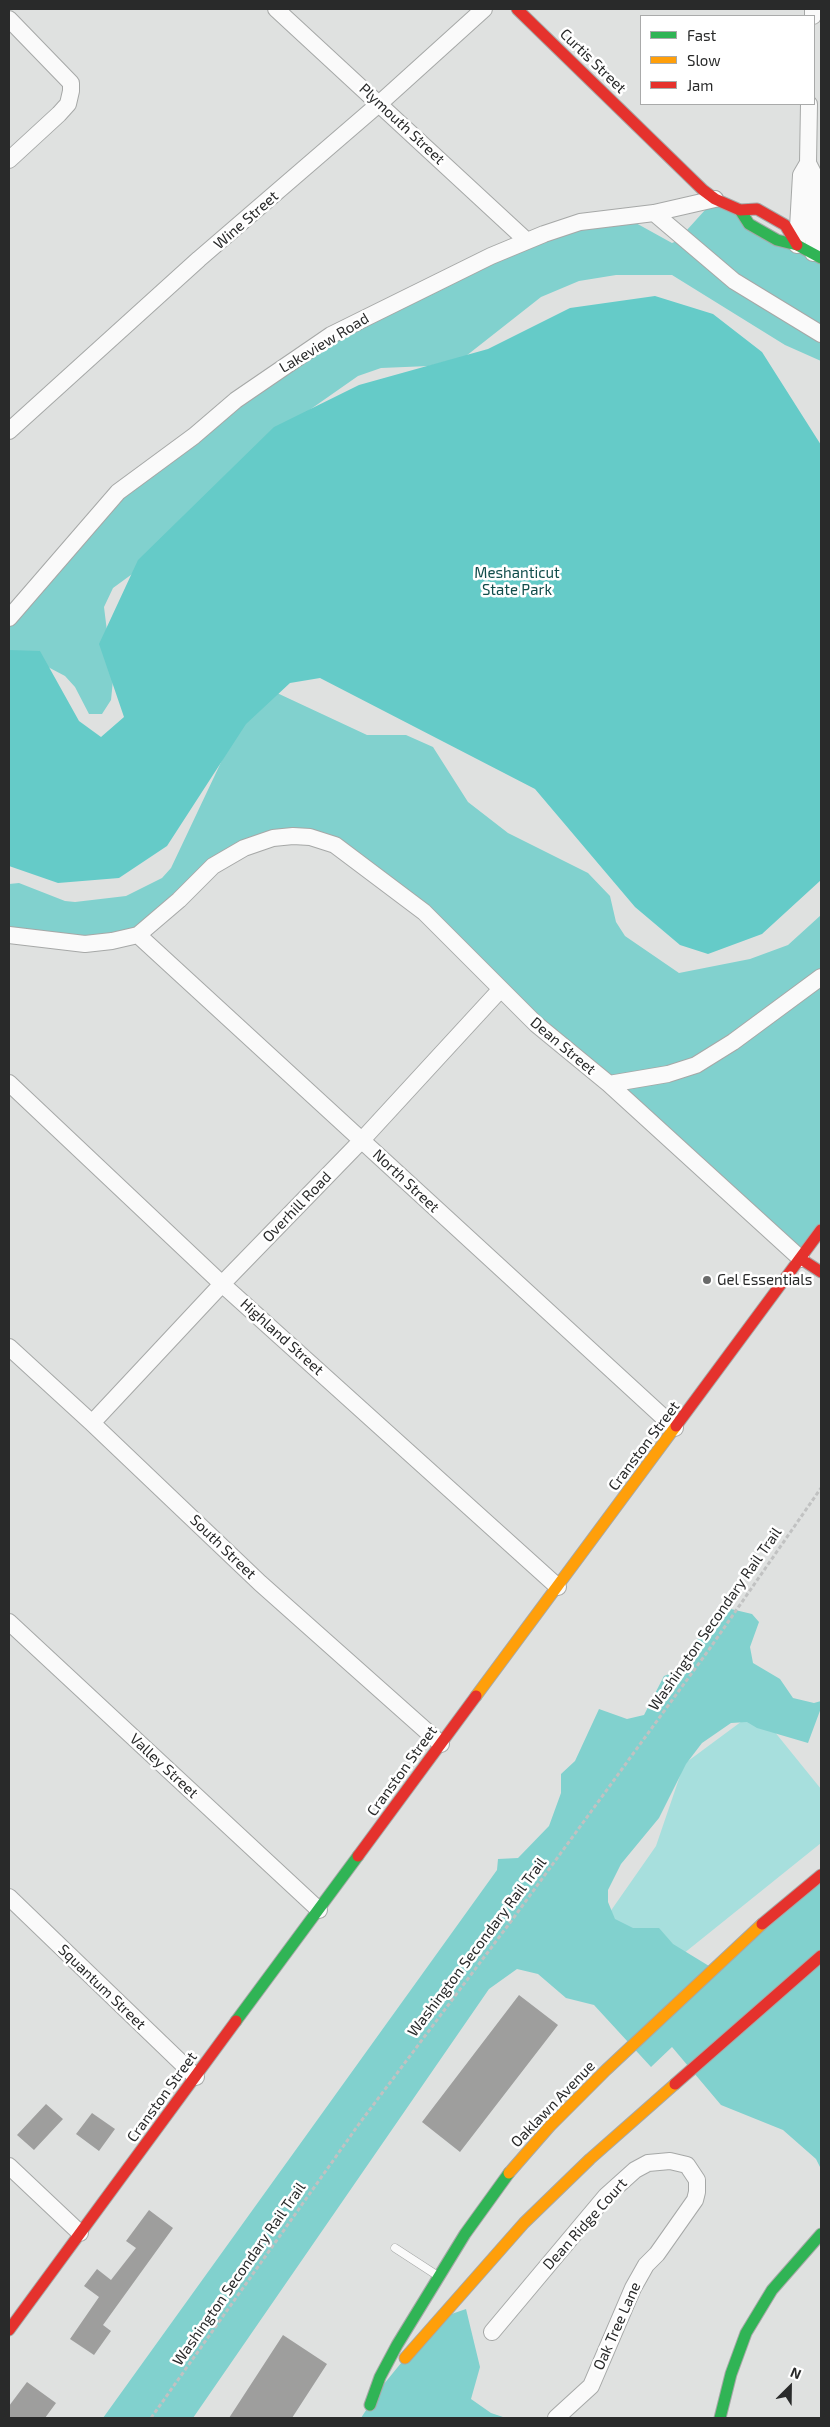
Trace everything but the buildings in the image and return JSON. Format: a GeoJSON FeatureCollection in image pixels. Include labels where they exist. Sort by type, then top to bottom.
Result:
{"type":"FeatureCollection","features":[{"type":"Feature","properties":{"kind":"street","name":"Plymouth Street"},"geometry":{"type":"LineString","coordinates":[[276,9],[380,103],[527,241]]}},
{"type":"Feature","properties":{"kind":"street","name":"Wine Street"},"geometry":{"type":"LineString","coordinates":[[9,431],[200,259],[380,103],[484,9]]}},
{"type":"Feature","properties":{"kind":"street","name":"Curtis Street"},"geometry":{"type":"LineString","coordinates":[[517,9],[715,199],[740,210],[757,209],[784,225],[797,245]]}},
{"type":"Feature","properties":{"kind":"street"},"geometry":{"type":"LineString","coordinates":[[9,19],[71,83],[68,104],[60,114],[9,160]]}},
{"type":"Feature","properties":{"kind":"street"},"geometry":{"type":"LineString","coordinates":[[809,105],[808,163],[815,177],[817,255]]}},
{"type":"Feature","properties":{"kind":"street"},"geometry":{"type":"LineString","coordinates":[[797,245],[801,174],[808,163]]}},
{"type":"Feature","properties":{"kind":"street","name":"Lakeview Road"},"geometry":{"type":"LineString","coordinates":[[9,618],[118,492],[194,436],[236,400],[351,324],[527,241],[580,222],[654,213],[715,199]]}},
{"type":"Feature","properties":{"kind":"street","name":"Curtis Street"},"geometry":{"type":"LineString","coordinates":[[740,210],[749,224],[777,240],[797,245],[817,255]]}},
{"type":"Feature","properties":{"kind":"street"},"geometry":{"type":"LineString","coordinates":[[654,213],[734,281],[821,334]]}},
{"type":"Feature","properties":{"kind":"street","name":"Dean Street"},"geometry":{"type":"LineString","coordinates":[[138,934],[179,900],[201,877],[220,862],[244,848],[260,842],[298,836],[310,837],[335,845],[424,912],[536,1024],[609,1084],[801,1258],[821,1272]]}},
{"type":"Feature","properties":{"kind":"street"},"geometry":{"type":"LineString","coordinates":[[9,935],[85,944],[112,941],[138,934]]}},
{"type":"Feature","properties":{"kind":"street","name":"North Street"},"geometry":{"type":"LineString","coordinates":[[138,934],[675,1428]]}},
{"type":"Feature","properties":{"kind":"street"},"geometry":{"type":"LineString","coordinates":[[609,1084],[668,1074],[696,1065],[733,1042],[821,977]]}},
{"type":"Feature","properties":{"kind":"street","name":"Overhill Road"},"geometry":{"type":"LineString","coordinates":[[92,1423],[222,1284],[362,1140],[500,990]]}},
{"type":"Feature","properties":{"kind":"street","name":"Highland Street"},"geometry":{"type":"LineString","coordinates":[[9,1083],[222,1284],[558,1587]]}},
{"type":"Feature","properties":{"kind":"street","name":"Cranston Street"},"geometry":{"type":"LineString","coordinates":[[9,2330],[821,1230]]}},
{"type":"Feature","properties":{"kind":"street","name":"South Street"},"geometry":{"type":"LineString","coordinates":[[9,1347],[260,1583],[441,1744]]}},
{"type":"Feature","properties":{"kind":"street","name":"Valley Street"},"geometry":{"type":"LineString","coordinates":[[9,1622],[319,1910]]}},
{"type":"Feature","properties":{"kind":"street","name":"Oaklawn Avenue"},"geometry":{"type":"LineString","coordinates":[[821,1875],[741,1942],[550,2126],[506,2176],[465,2234],[393,2353],[380,2377],[368,2409],[425,2333],[524,2223],[590,2159],[821,1956]]}},
{"type":"Feature","properties":{"kind":"street","name":"Squantum Street"},"geometry":{"type":"LineString","coordinates":[[9,1897],[196,2077]]}},
{"type":"Feature","properties":{"kind":"street","name":"Dean Ridge Court"},"geometry":{"type":"LineString","coordinates":[[492,2332],[606,2196],[635,2170],[648,2163],[670,2161],[687,2165],[697,2180],[698,2192],[695,2200],[675,2230]]}},
{"type":"Feature","properties":{"kind":"street"},"geometry":{"type":"LineString","coordinates":[[9,2166],[80,2233]]}},
{"type":"Feature","properties":{"kind":"street","name":"Oak Tree Lane"},"geometry":{"type":"LineString","coordinates":[[556,2418],[591,2386],[633,2288],[646,2265],[675,2230]]}},
{"type":"Feature","properties":{"kind":"street"},"geometry":{"type":"LineString","coordinates":[[720,2418],[731,2374],[746,2333],[772,2290],[821,2234]]}},
{"type":"Feature","properties":{"kind":"lane"},"geometry":{"type":"LineString","coordinates":[[396,2248],[440,2277]]}},
{"type":"Feature","properties":{"kind":"path","name":"Washington Secondary Rail Trail"},"geometry":{"type":"LineString","coordinates":[[151,2418],[359,2124],[512,1920],[708,1651],[821,1488]]}},
{"type":"Feature","properties":{"kind":"shaded area"},"geometry":{"type":"Polygon","coordinates":[[[715,199],[821,261],[821,361],[785,345],[672,275],[616,275],[579,281],[541,297],[466,356],[429,366],[381,368],[358,376],[268,439],[161,553],[113,588],[104,607],[113,680],[111,700],[102,714],[89,714],[75,687],[65,676],[29,657],[9,653],[9,619],[118,490],[342,328],[556,230],[634,222],[672,243],[677,241],[715,199]]]}},
{"type":"Feature","properties":{"kind":"shaded area","name":"Meshanticut State Park"},"geometry":{"type":"Polygon","coordinates":[[[655,296],[713,314],[762,352],[821,445],[821,880],[762,934],[708,954],[680,945],[635,907],[535,789],[320,678],[290,683],[246,724],[167,846],[119,878],[58,883],[9,866],[9,650],[40,651],[79,721],[101,737],[124,717],[99,644],[138,560],[274,427],[359,385],[488,349],[570,308],[655,296]]]}},
{"type":"Feature","properties":{"kind":"shaded area"},"geometry":{"type":"Polygon","coordinates":[[[277,693],[367,735],[406,735],[433,747],[468,802],[508,833],[588,873],[610,896],[616,922],[625,936],[679,973],[750,959],[788,945],[821,915],[821,1232],[806,1252],[633,1105],[425,910],[306,836],[228,855],[146,928],[113,939],[9,933],[9,884],[19,883],[65,901],[75,902],[126,896],[162,878],[171,868],[241,720],[277,693]]]}},
{"type":"Feature","properties":{"kind":"shaded area"},"geometry":{"type":"Polygon","coordinates":[[[731,1609],[752,1614],[759,1622],[750,1647],[753,1663],[780,1679],[793,1698],[814,1703],[821,1701],[821,1708],[808,1743],[757,1728],[747,1722],[731,1723],[702,1743],[686,1764],[659,1818],[621,1864],[608,1890],[608,1902],[615,1919],[633,1928],[659,1928],[673,1944],[709,1966],[821,1877],[821,2169],[816,2159],[783,2130],[721,2105],[672,2047],[651,2067],[594,2005],[566,1998],[538,1974],[517,1969],[489,1989],[193,2418],[103,2418],[497,1870],[498,1859],[518,1858],[549,1826],[561,1793],[561,1774],[575,1761],[599,1709],[627,1719],[644,1715],[664,1676],[680,1670],[702,1631],[731,1609]]]}},
{"type":"Feature","properties":{"kind":"shaded area"},"geometry":{"type":"Polygon","coordinates":[[[757,1710],[821,1789],[821,1843],[632,1995],[580,1955],[656,1846],[684,1764],[757,1710]]]}},
{"type":"Feature","properties":{"kind":"shaded area"},"geometry":{"type":"Polygon","coordinates":[[[466,2309],[480,2367],[471,2399],[491,2413],[506,2418],[361,2418],[379,2390],[433,2324],[440,2318],[466,2309]]]}},
{"type":"Feature","properties":{"kind":"traffic: fast"},"geometry":{"type":"LineString","coordinates":[[740,210],[749,224],[777,240],[797,245],[821,258]]}},
{"type":"Feature","properties":{"kind":"traffic: fast"},"geometry":{"type":"LineString","coordinates":[[236,2021],[358,1856]]}},
{"type":"Feature","properties":{"kind":"traffic: fast"},"geometry":{"type":"LineString","coordinates":[[370,2405],[380,2377],[397,2345],[465,2234],[509,2173]]}},
{"type":"Feature","properties":{"kind":"traffic: fast"},"geometry":{"type":"LineString","coordinates":[[720,2418],[731,2374],[746,2333],[772,2290],[821,2234]]}},
{"type":"Feature","properties":{"kind":"traffic: slow"},"geometry":{"type":"LineString","coordinates":[[476,1696],[676,1426]]}},
{"type":"Feature","properties":{"kind":"traffic: slow"},"geometry":{"type":"LineString","coordinates":[[509,2173],[550,2126],[606,2070],[762,1924]]}},
{"type":"Feature","properties":{"kind":"traffic: slow"},"geometry":{"type":"LineString","coordinates":[[405,2358],[524,2223],[590,2159],[675,2084]]}},
{"type":"Feature","properties":{"kind":"traffic: jam"},"geometry":{"type":"LineString","coordinates":[[517,9],[703,190],[715,199],[740,210],[757,209],[785,225],[797,245]]}},
{"type":"Feature","properties":{"kind":"traffic: jam"},"geometry":{"type":"LineString","coordinates":[[676,1426],[821,1230]]}},
{"type":"Feature","properties":{"kind":"traffic: jam"},"geometry":{"type":"LineString","coordinates":[[801,1259],[821,1272]]}},
{"type":"Feature","properties":{"kind":"traffic: jam"},"geometry":{"type":"LineString","coordinates":[[358,1856],[476,1696]]}},
{"type":"Feature","properties":{"kind":"traffic: jam"},"geometry":{"type":"LineString","coordinates":[[762,1924],[821,1875]]}},
{"type":"Feature","properties":{"kind":"traffic: jam"},"geometry":{"type":"LineString","coordinates":[[675,2084],[821,1956]]}},
{"type":"Feature","properties":{"kind":"traffic: jam"},"geometry":{"type":"LineString","coordinates":[[9,2330],[236,2021]]}},
{"type":"Feature","properties":{"kind":"place","name":"Gel Essentials"},"geometry":{"type":"Point","coordinates":[707,1280]}}]}
